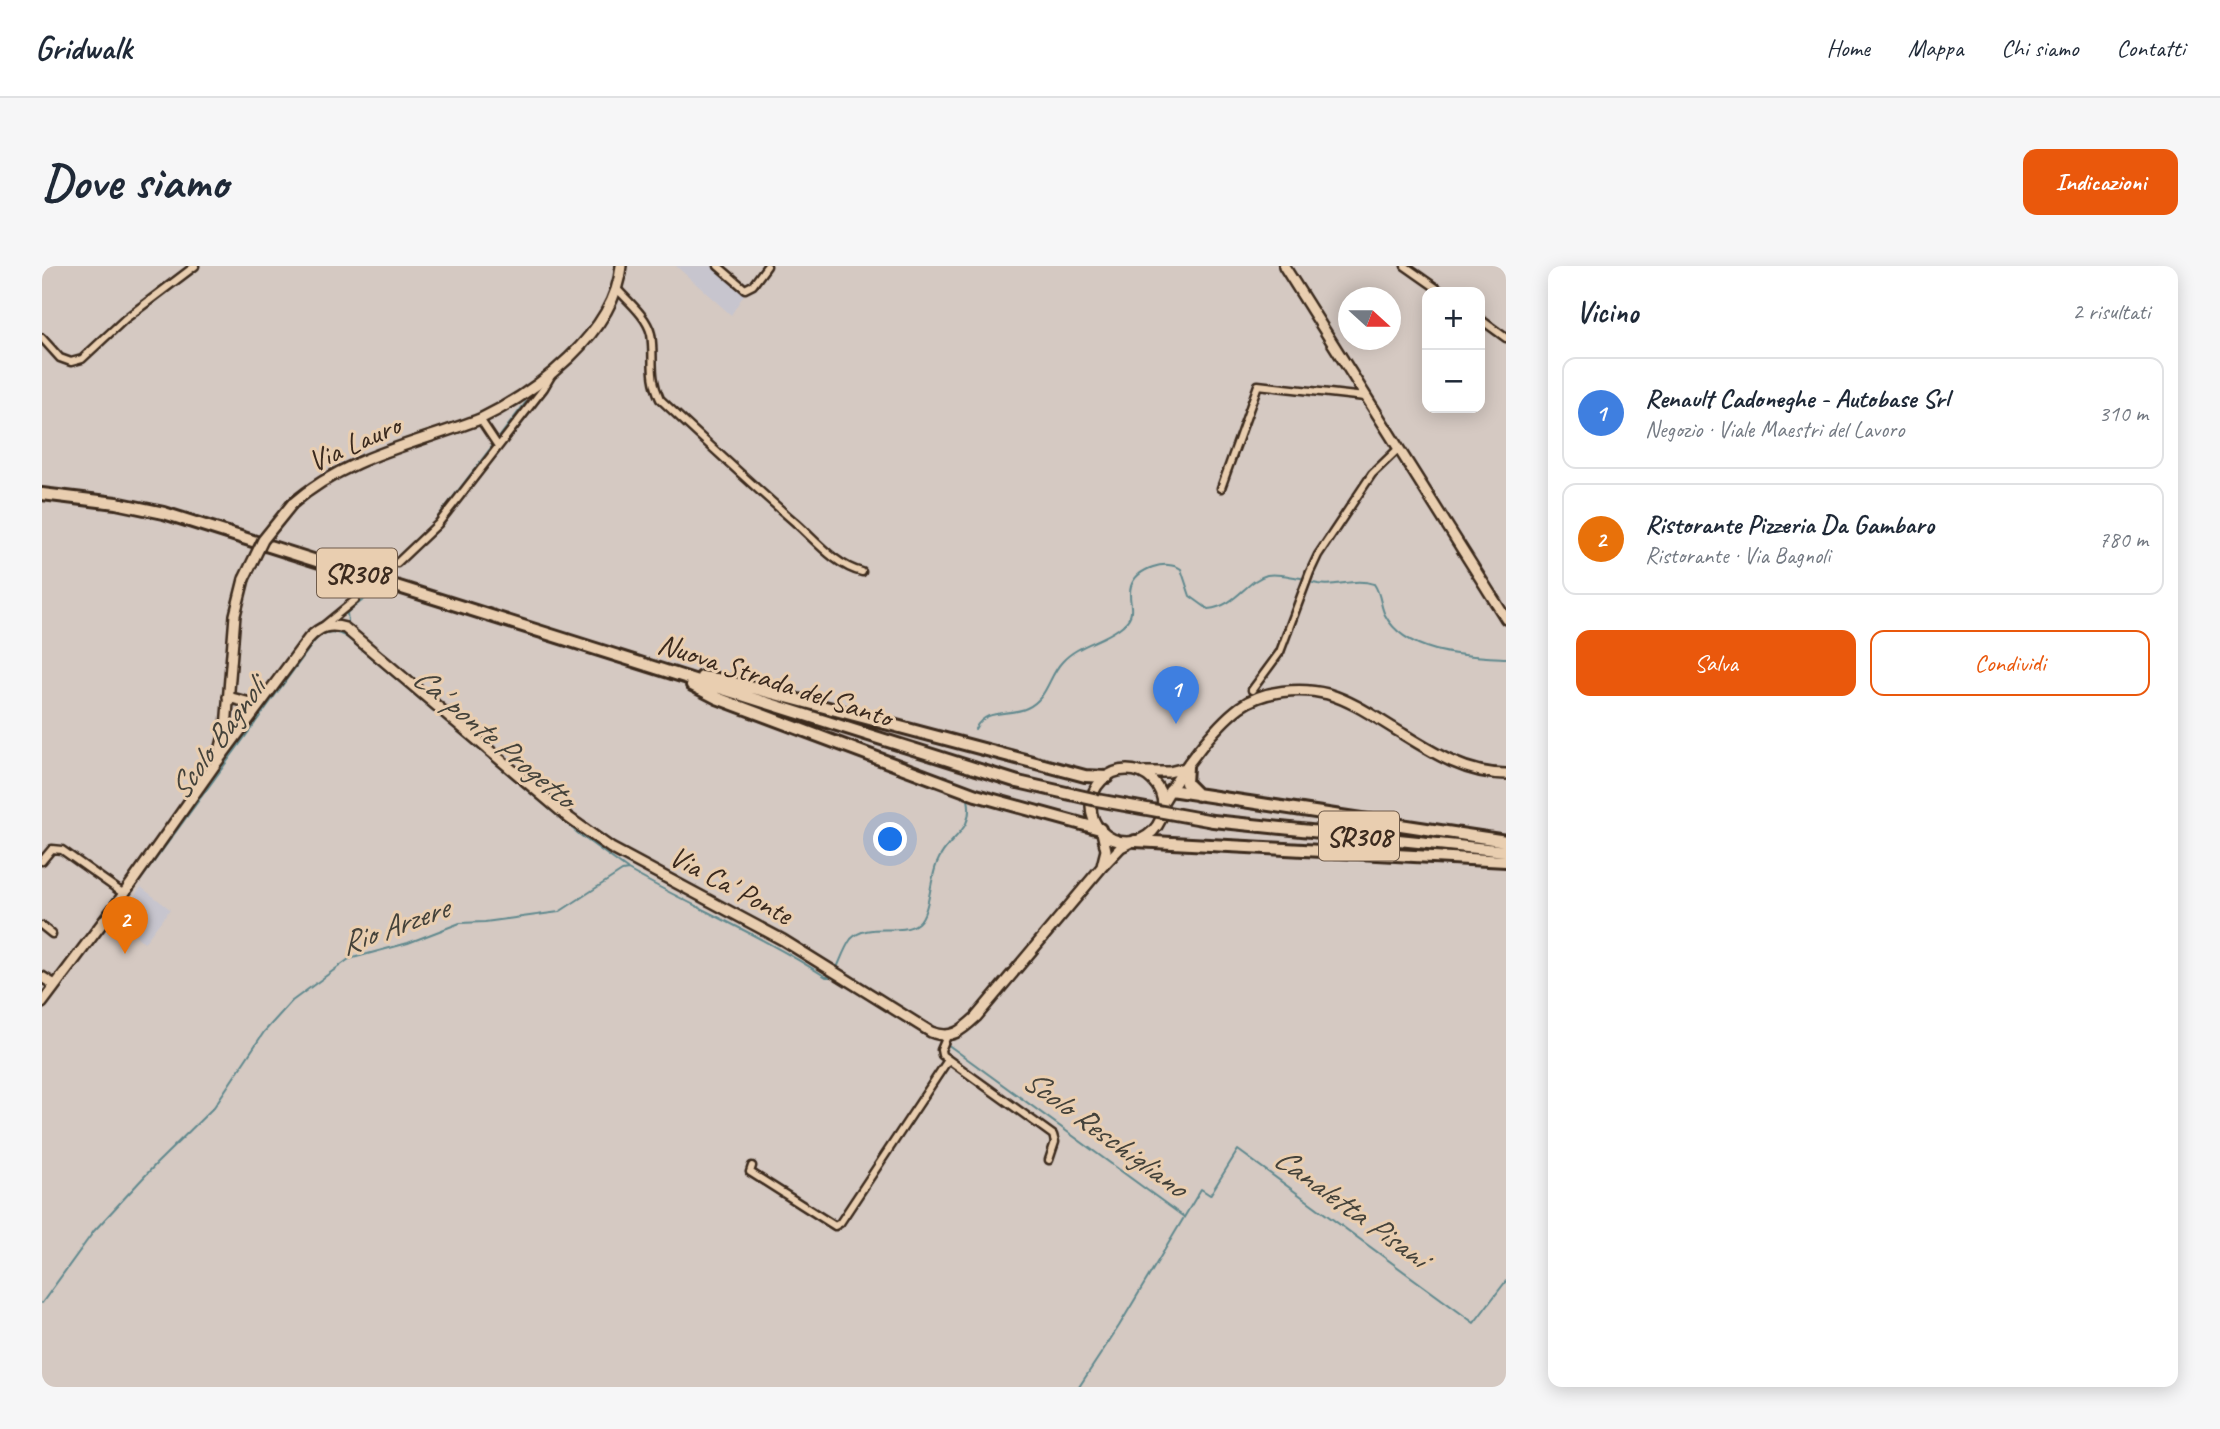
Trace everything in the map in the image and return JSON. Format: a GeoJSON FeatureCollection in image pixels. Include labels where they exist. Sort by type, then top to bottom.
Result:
{"type":"FeatureCollection","features":[{"type":"Feature","properties":{"kind":"highway","name":"Nuova Strada del Santo"},"geometry":{"type":"LineString","coordinates":[[42,494],[116,503],[164,513],[1018,782],[1106,802],[1213,821],[1506,851]]}},
{"type":"Feature","properties":{"kind":"highway"},"geometry":{"type":"LineString","coordinates":[[668,672],[723,680],[1085,776],[1107,776]]}},
{"type":"Feature","properties":{"kind":"highway"},"geometry":{"type":"LineString","coordinates":[[668,672],[717,698],[875,758],[976,794],[1100,830]]}},
{"type":"Feature","properties":{"kind":"highway"},"geometry":{"type":"LineString","coordinates":[[1187,767],[1186,783],[1198,795]]}},
{"type":"Feature","properties":{"kind":"highway"},"geometry":{"type":"LineString","coordinates":[[1170,790],[1506,841]]}},
{"type":"Feature","properties":{"kind":"highway"},"geometry":{"type":"LineString","coordinates":[[1133,842],[1506,861]]}},
{"type":"Feature","properties":{"kind":"street"},"geometry":{"type":"LineString","coordinates":[[42,338],[60,358],[72,362],[82,359],[125,319],[195,266]]}},
{"type":"Feature","properties":{"kind":"street","name":"Via Lauro"},"geometry":{"type":"LineString","coordinates":[[397,563],[438,524],[544,388],[552,373],[603,316],[618,290],[621,266]]}},
{"type":"Feature","properties":{"kind":"street"},"geometry":{"type":"LineString","coordinates":[[718,266],[745,289],[753,285],[767,266]]}},
{"type":"Feature","properties":{"kind":"street"},"geometry":{"type":"LineString","coordinates":[[1284,266],[1506,619]]}},
{"type":"Feature","properties":{"kind":"street"},"geometry":{"type":"LineString","coordinates":[[1405,266],[1435,287]]}},
{"type":"Feature","properties":{"kind":"street"},"geometry":{"type":"LineString","coordinates":[[618,290],[646,324],[650,333],[653,384],[660,399],[745,479],[832,555],[848,568],[862,572]]}},
{"type":"Feature","properties":{"kind":"street"},"geometry":{"type":"LineString","coordinates":[[1485,323],[1506,338]]}},
{"type":"Feature","properties":{"kind":"street","name":"Via Lauro"},"geometry":{"type":"LineString","coordinates":[[217,762],[224,737],[235,615],[244,579],[263,540],[292,504],[312,487],[350,465],[496,411],[552,373]]}},
{"type":"Feature","properties":{"kind":"street"},"geometry":{"type":"LineString","coordinates":[[1220,488],[1258,385],[1365,397]]}},
{"type":"Feature","properties":{"kind":"street"},"geometry":{"type":"LineString","coordinates":[[480,419],[498,446]]}},
{"type":"Feature","properties":{"kind":"street"},"geometry":{"type":"LineString","coordinates":[[1252,690],[1280,652],[1318,555],[1372,474],[1398,449]]}},
{"type":"Feature","properties":{"kind":"street"},"geometry":{"type":"LineString","coordinates":[[42,1003],[309,638],[355,600]]}},
{"type":"Feature","properties":{"kind":"street"},"geometry":{"type":"LineString","coordinates":[[342,610],[345,628]]}},
{"type":"Feature","properties":{"kind":"street"},"geometry":{"type":"LineString","coordinates":[[320,628],[333,625],[345,628]]}},
{"type":"Feature","properties":{"kind":"street","name":"Via Ca' Ponte"},"geometry":{"type":"LineString","coordinates":[[345,628],[569,818],[601,842],[783,940],[931,1032],[947,1036]]}},
{"type":"Feature","properties":{"kind":"street"},"geometry":{"type":"LineString","coordinates":[[1049,1160],[1055,1142],[1053,1135],[948,1060],[941,1050],[947,1036],[962,1031],[976,1017],[1101,867],[1121,847],[1150,834],[1161,820],[1163,802],[1170,790],[1230,716],[1242,706],[1269,694],[1305,691],[1324,693],[1350,703],[1444,759],[1465,768],[1506,774]]}},
{"type":"Feature","properties":{"kind":"street"},"geometry":{"type":"LineString","coordinates":[[228,697],[254,704],[265,699]]}},
{"type":"Feature","properties":{"kind":"street"},"geometry":{"type":"LineString","coordinates":[[1101,867],[1106,849],[1092,814],[1092,797],[1100,782],[1118,771],[1169,772],[1187,767]]}},
{"type":"Feature","properties":{"kind":"street"},"geometry":{"type":"LineString","coordinates":[[1138,771],[1157,785],[1170,790]]}},
{"type":"Feature","properties":{"kind":"street"},"geometry":{"type":"LineString","coordinates":[[1157,785],[1163,802]]}},
{"type":"Feature","properties":{"kind":"street"},"geometry":{"type":"LineString","coordinates":[[1100,830],[1115,840],[1133,842]]}},
{"type":"Feature","properties":{"kind":"street"},"geometry":{"type":"LineString","coordinates":[[42,860],[52,849],[62,850],[124,894]]}},
{"type":"Feature","properties":{"kind":"street"},"geometry":{"type":"LineString","coordinates":[[42,926],[52,934]]}},
{"type":"Feature","properties":{"kind":"street"},"geometry":{"type":"LineString","coordinates":[[42,978],[55,985]]}},
{"type":"Feature","properties":{"kind":"street"},"geometry":{"type":"LineString","coordinates":[[42,985],[49,993]]}},
{"type":"Feature","properties":{"kind":"street"},"geometry":{"type":"LineString","coordinates":[[752,1166],[750,1172],[835,1226],[840,1223],[948,1060]]}},
{"type":"Feature","properties":{"kind":"shaded area"},"geometry":{"type":"Polygon","coordinates":[[[676,266],[714,266],[745,293],[731,315],[676,266]]]}},
{"type":"Feature","properties":{"kind":"shaded area"},"geometry":{"type":"Polygon","coordinates":[[[141,887],[170,909],[144,943],[118,919],[141,887]]]}},
{"type":"Feature","properties":{"kind":"waterway","name":"Scolo Bagnoli"},"geometry":{"type":"LineString","coordinates":[[497,440],[526,402]]}},
{"type":"Feature","properties":{"kind":"waterway","name":"Scolo Bagnoli"},"geometry":{"type":"LineString","coordinates":[[437,518],[493,445]]}},
{"type":"Feature","properties":{"kind":"waterway","name":"Rio Arzere"},"geometry":{"type":"LineString","coordinates":[[975,729],[991,715],[1020,711],[1034,704],[1068,656],[1125,623],[1131,613],[1131,586],[1139,574],[1146,570],[1161,565],[1181,569],[1190,596],[1208,609],[1234,599],[1253,582],[1267,575],[1301,578]]}},
{"type":"Feature","properties":{"kind":"waterway","name":"Rio Arzere"},"geometry":{"type":"LineString","coordinates":[[1313,583],[1374,584],[1385,615],[1407,638],[1439,651],[1506,658]]}},
{"type":"Feature","properties":{"kind":"waterway","name":"Scolo Bagnoli"},"geometry":{"type":"LineString","coordinates":[[348,622],[347,613],[375,591]]}},
{"type":"Feature","properties":{"kind":"waterway","name":"Ca' ponte Progetto"},"geometry":{"type":"LineString","coordinates":[[140,881],[314,642],[331,632],[349,639],[580,835],[627,869]]}},
{"type":"Feature","properties":{"kind":"waterway","name":"Rio Arzere"},"geometry":{"type":"LineString","coordinates":[[837,968],[849,942],[858,934],[903,929],[918,923],[922,918],[941,854],[968,820],[968,799]]}},
{"type":"Feature","properties":{"kind":"waterway","name":"Rio Arzere"},"geometry":{"type":"LineString","coordinates":[[42,1303],[94,1231],[214,1107],[264,1032],[292,1001],[349,959],[408,943],[460,923],[559,912],[622,871],[628,870],[858,992]]}},
{"type":"Feature","properties":{"kind":"waterway","name":"Scolo Reschigliano"},"geometry":{"type":"LineString","coordinates":[[947,1044],[1184,1217]]}},
{"type":"Feature","properties":{"kind":"waterway","name":"Canaletta Pisani"},"geometry":{"type":"LineString","coordinates":[[1079,1387],[1201,1189],[1210,1195],[1238,1150],[1474,1323],[1506,1281]]}},
{"type":"Feature","properties":{"kind":"place","name":"Renault Cadoneghe - Autobase Srl"},"geometry":{"type":"Point","coordinates":[1176,724]}},
{"type":"Feature","properties":{"kind":"place","name":"Ristorante Pizzeria Da Gambaro"},"geometry":{"type":"Point","coordinates":[125,954]}}]}
